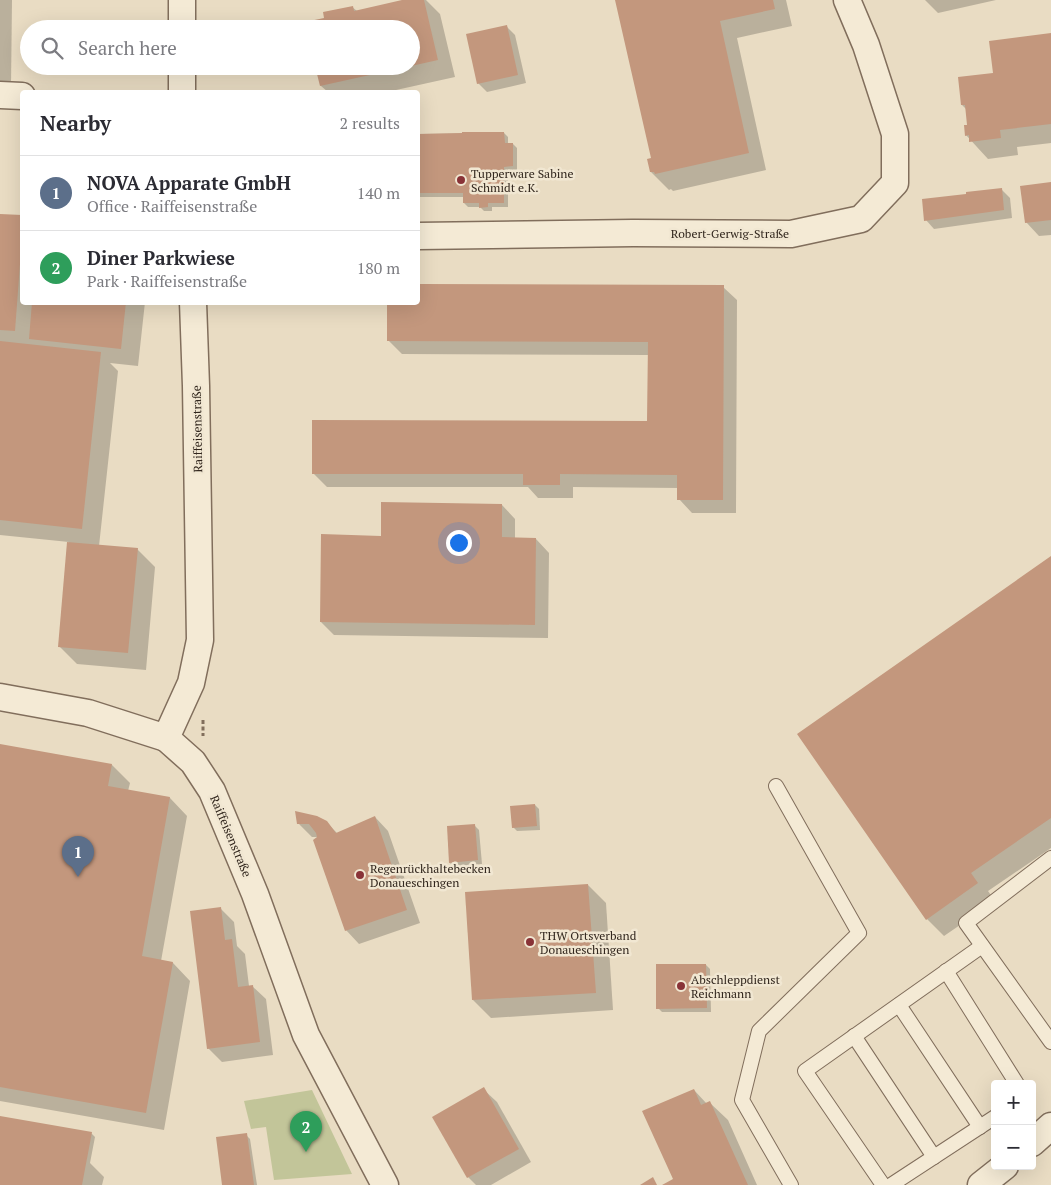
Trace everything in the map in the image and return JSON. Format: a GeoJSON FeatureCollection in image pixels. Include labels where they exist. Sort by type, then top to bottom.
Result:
{"type":"FeatureCollection","features":[{"type":"Feature","properties":{"kind":"street"},"geometry":{"type":"LineString","coordinates":[[182,0],[182,20]]}},
{"type":"Feature","properties":{"kind":"street","name":"Robert-Gerwig-Straße"},"geometry":{"type":"LineString","coordinates":[[420,236],[633,233],[791,234],[861,219],[895,183],[894,134],[866,45],[847,0]]}},
{"type":"Feature","properties":{"kind":"street"},"geometry":{"type":"LineString","coordinates":[[182,75],[182,90]]}},
{"type":"Feature","properties":{"kind":"street"},"geometry":{"type":"LineString","coordinates":[[0,95],[20,96]]}},
{"type":"Feature","properties":{"kind":"street","name":"Raiffeisenstraße"},"geometry":{"type":"LineString","coordinates":[[193,305],[200,640],[192,684],[166,738],[193,762],[212,791],[255,894],[306,1034],[385,1185]]}},
{"type":"Feature","properties":{"kind":"street"},"geometry":{"type":"LineString","coordinates":[[0,697],[88,713],[166,738]]}},
{"type":"Feature","properties":{"kind":"street"},"geometry":{"type":"LineString","coordinates":[[1036,1139],[1051,1126]]}},
{"type":"Feature","properties":{"kind":"street"},"geometry":{"type":"LineString","coordinates":[[981,1185],[1000,1170]]}},
{"type":"Feature","properties":{"kind":"lane"},"geometry":{"type":"LineString","coordinates":[[776,786],[859,933],[759,1031],[742,1100],[790,1185]]}},
{"type":"Feature","properties":{"kind":"lane"},"geometry":{"type":"LineString","coordinates":[[1051,858],[966,923],[1051,1042]]}},
{"type":"Feature","properties":{"kind":"lane"},"geometry":{"type":"LineString","coordinates":[[883,1185],[805,1071],[982,946]]}},
{"type":"Feature","properties":{"kind":"lane"},"geometry":{"type":"LineString","coordinates":[[946,971],[1015,1080]]}},
{"type":"Feature","properties":{"kind":"lane"},"geometry":{"type":"LineString","coordinates":[[899,1005],[980,1127]]}},
{"type":"Feature","properties":{"kind":"lane"},"geometry":{"type":"LineString","coordinates":[[854,1036],[934,1157]]}},
{"type":"Feature","properties":{"kind":"lane"},"geometry":{"type":"LineString","coordinates":[[891,1185],[991,1120]]}},
{"type":"Feature","properties":{"kind":"path"},"geometry":{"type":"LineString","coordinates":[[202,744],[202,719],[204,714]]}},
{"type":"Feature","properties":{"kind":"green space"},"geometry":{"type":"Polygon","coordinates":[[[312,1090],[352,1174],[274,1180],[266,1127],[251,1129],[244,1101],[312,1090]]]}},
{"type":"Feature","properties":{"kind":"building"},"geometry":{"type":"Polygon","coordinates":[[[402,0],[424,0],[438,60],[420,64],[420,20],[314,20],[324,18],[323,12],[353,6],[354,11],[402,0]]]}},
{"type":"Feature","properties":{"kind":"building"},"geometry":{"type":"Polygon","coordinates":[[[615,0],[773,0],[775,9],[720,21],[749,153],[655,174],[650,172],[647,159],[651,158],[615,0]]]}},
{"type":"Feature","properties":{"kind":"building"},"geometry":{"type":"Polygon","coordinates":[[[507,25],[518,75],[477,84],[466,34],[507,25]]]}},
{"type":"Feature","properties":{"kind":"building"},"geometry":{"type":"Polygon","coordinates":[[[1051,33],[1051,124],[1000,130],[1001,138],[969,142],[969,135],[965,136],[964,125],[967,125],[965,105],[961,105],[958,77],[993,73],[989,41],[1051,33]]]}},
{"type":"Feature","properties":{"kind":"building"},"geometry":{"type":"Polygon","coordinates":[[[317,75],[370,75],[320,86],[317,75]]]}},
{"type":"Feature","properties":{"kind":"building","name":"Tupperware Sabine Schmidt e.K."},"geometry":{"type":"Polygon","coordinates":[[[504,132],[505,143],[513,143],[513,166],[504,167],[504,203],[488,203],[488,207],[479,208],[479,203],[463,203],[463,193],[420,193],[420,134],[504,132]]]}},
{"type":"Feature","properties":{"kind":"building"},"geometry":{"type":"Polygon","coordinates":[[[1051,182],[1051,220],[1025,223],[1020,186],[1051,182]]]}},
{"type":"Feature","properties":{"kind":"building"},"geometry":{"type":"Polygon","coordinates":[[[1002,188],[1004,210],[924,221],[922,199],[1002,188]]]}},
{"type":"Feature","properties":{"kind":"building"},"geometry":{"type":"Polygon","coordinates":[[[0,214],[20,215],[20,264],[15,331],[0,330],[0,214]]]}},
{"type":"Feature","properties":{"kind":"building"},"geometry":{"type":"Polygon","coordinates":[[[420,284],[724,285],[723,500],[677,500],[677,475],[560,474],[560,485],[523,485],[523,474],[312,474],[312,420],[647,421],[648,342],[387,341],[387,305],[420,305],[420,284]]]}},
{"type":"Feature","properties":{"kind":"building"},"geometry":{"type":"Polygon","coordinates":[[[32,305],[126,305],[121,349],[29,339],[32,305]]]}},
{"type":"Feature","properties":{"kind":"building"},"geometry":{"type":"Polygon","coordinates":[[[0,341],[101,352],[82,529],[0,520],[0,341]]]}},
{"type":"Feature","properties":{"kind":"building"},"geometry":{"type":"Polygon","coordinates":[[[381,502],[502,504],[502,537],[536,538],[535,625],[320,622],[321,534],[381,536],[381,502]]]}},
{"type":"Feature","properties":{"kind":"building"},"geometry":{"type":"Polygon","coordinates":[[[67,542],[138,548],[128,653],[58,647],[67,542]]]}},
{"type":"Feature","properties":{"kind":"building"},"geometry":{"type":"Polygon","coordinates":[[[1051,556],[1051,818],[971,873],[978,883],[926,920],[797,734],[1051,556]]]}},
{"type":"Feature","properties":{"kind":"building"},"geometry":{"type":"Polygon","coordinates":[[[0,744],[112,764],[108,786],[170,797],[142,956],[173,962],[146,1113],[0,1087],[0,744]]]}},
{"type":"Feature","properties":{"kind":"building"},"geometry":{"type":"Polygon","coordinates":[[[535,804],[537,826],[512,828],[510,806],[535,804]]]}},
{"type":"Feature","properties":{"kind":"building","name":"Regenrückhaltebecken Donaueschingen"},"geometry":{"type":"Polygon","coordinates":[[[295,811],[317,816],[327,821],[336,833],[375,816],[407,910],[345,931],[313,840],[317,837],[316,833],[309,824],[297,824],[295,811]]]}},
{"type":"Feature","properties":{"kind":"building"},"geometry":{"type":"Polygon","coordinates":[[[475,824],[478,860],[449,863],[447,826],[475,824]]]}},
{"type":"Feature","properties":{"kind":"building","name":"THW Ortsverband Donaueschingen"},"geometry":{"type":"Polygon","coordinates":[[[588,884],[596,993],[472,1000],[465,892],[588,884]]]}},
{"type":"Feature","properties":{"kind":"building"},"geometry":{"type":"Polygon","coordinates":[[[221,907],[225,940],[232,939],[238,987],[253,985],[260,1042],[207,1049],[190,911],[221,907]]]}},
{"type":"Feature","properties":{"kind":"building","name":"Abschleppdienst Reichmann"},"geometry":{"type":"Polygon","coordinates":[[[656,964],[706,964],[707,1008],[656,1009],[656,964]]]}},
{"type":"Feature","properties":{"kind":"building"},"geometry":{"type":"Polygon","coordinates":[[[484,1087],[519,1149],[467,1178],[432,1117],[484,1087]]]}},
{"type":"Feature","properties":{"kind":"building"},"geometry":{"type":"Polygon","coordinates":[[[694,1089],[701,1105],[710,1101],[748,1185],[662,1185],[673,1179],[642,1111],[694,1089]]]}},
{"type":"Feature","properties":{"kind":"building"},"geometry":{"type":"Polygon","coordinates":[[[0,1116],[92,1132],[82,1185],[0,1185],[0,1116]]]}},
{"type":"Feature","properties":{"kind":"building"},"geometry":{"type":"Polygon","coordinates":[[[247,1133],[254,1185],[222,1185],[216,1137],[247,1133]]]}},
{"type":"Feature","properties":{"kind":"building"},"geometry":{"type":"Polygon","coordinates":[[[653,1177],[657,1185],[640,1185],[653,1177]]]}},
{"type":"Feature","properties":{"kind":"place","name":"Tupperware Sabine Schmidt e.K."},"geometry":{"type":"Point","coordinates":[461,180]}},
{"type":"Feature","properties":{"kind":"place","name":"Regenrückhaltebecken Donaueschingen"},"geometry":{"type":"Point","coordinates":[360,875]}},
{"type":"Feature","properties":{"kind":"place","name":"NOVA Apparate GmbH"},"geometry":{"type":"Point","coordinates":[78,877]}},
{"type":"Feature","properties":{"kind":"place","name":"THW Ortsverband Donaueschingen"},"geometry":{"type":"Point","coordinates":[530,942]}},
{"type":"Feature","properties":{"kind":"place","name":"Abschleppdienst Reichmann"},"geometry":{"type":"Point","coordinates":[681,986]}},
{"type":"Feature","properties":{"kind":"place","name":"Diner Parkwiese"},"geometry":{"type":"Point","coordinates":[306,1152]}}]}
